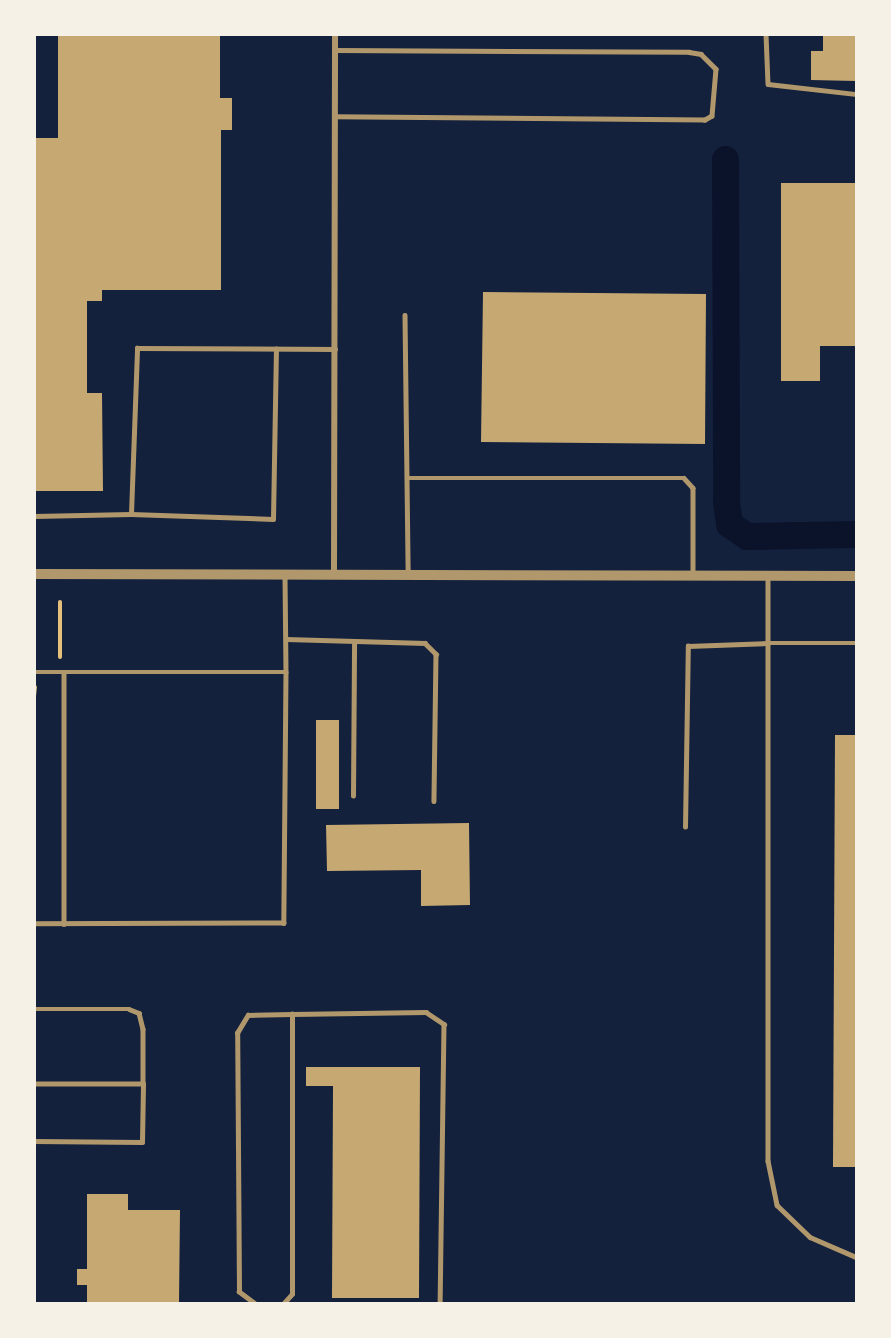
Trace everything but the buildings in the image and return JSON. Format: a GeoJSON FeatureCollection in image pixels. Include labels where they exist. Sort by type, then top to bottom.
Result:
{"type":"FeatureCollection","features":[{"type":"Feature","properties":{"kind":"street"},"geometry":{"type":"LineString","coordinates":[[334,574],[335,34]]}},
{"type":"Feature","properties":{"kind":"street"},"geometry":{"type":"LineString","coordinates":[[34,574],[856,576]]}},
{"type":"Feature","properties":{"kind":"lane"},"geometry":{"type":"LineString","coordinates":[[766,34],[768,84],[856,94]]}},
{"type":"Feature","properties":{"kind":"lane"},"geometry":{"type":"LineString","coordinates":[[335,50],[689,52],[708,58],[716,69],[712,117],[705,120],[335,117]]}},
{"type":"Feature","properties":{"kind":"lane"},"geometry":{"type":"LineString","coordinates":[[405,315],[408,575]]}},
{"type":"Feature","properties":{"kind":"lane"},"geometry":{"type":"LineString","coordinates":[[131,514],[137,348],[335,349]]}},
{"type":"Feature","properties":{"kind":"lane"},"geometry":{"type":"LineString","coordinates":[[34,516],[131,514],[273,519],[276,349]]}},
{"type":"Feature","properties":{"kind":"lane"},"geometry":{"type":"LineString","coordinates":[[407,478],[684,478],[693,489],[693,576]]}},
{"type":"Feature","properties":{"kind":"lane"},"geometry":{"type":"LineString","coordinates":[[34,924],[284,922],[285,574]]}},
{"type":"Feature","properties":{"kind":"lane"},"geometry":{"type":"LineString","coordinates":[[768,576],[768,1161],[777,1205],[810,1237],[856,1257]]}},
{"type":"Feature","properties":{"kind":"lane"},"geometry":{"type":"LineString","coordinates":[[286,639],[425,644],[436,654],[434,801]]}},
{"type":"Feature","properties":{"kind":"lane"},"geometry":{"type":"LineString","coordinates":[[353,796],[354,642]]}},
{"type":"Feature","properties":{"kind":"lane"},"geometry":{"type":"LineString","coordinates":[[685,827],[688,646],[856,643]]}},
{"type":"Feature","properties":{"kind":"lane"},"geometry":{"type":"LineString","coordinates":[[34,672],[286,672]]}},
{"type":"Feature","properties":{"kind":"lane"},"geometry":{"type":"LineString","coordinates":[[64,672],[64,924]]}},
{"type":"Feature","properties":{"kind":"lane"},"geometry":{"type":"LineString","coordinates":[[34,1009],[129,1009],[139,1013],[142,1029],[142,1142],[34,1141]]}},
{"type":"Feature","properties":{"kind":"lane"},"geometry":{"type":"LineString","coordinates":[[255,1304],[239,1292],[237,1033],[248,1015],[426,1012],[444,1024],[440,1304]]}},
{"type":"Feature","properties":{"kind":"lane"},"geometry":{"type":"LineString","coordinates":[[283,1304],[292,1294],[292,1014]]}},
{"type":"Feature","properties":{"kind":"lane"},"geometry":{"type":"LineString","coordinates":[[34,1084],[142,1084]]}},
{"type":"Feature","properties":{"kind":"path"},"geometry":{"type":"LineString","coordinates":[[60,602],[60,657]]}},
{"type":"Feature","properties":{"kind":"path"},"geometry":{"type":"LineString","coordinates":[[34,696],[35,687]]}},
{"type":"Feature","properties":{"kind":"waterway"},"geometry":{"type":"LineString","coordinates":[[725,159],[726,502],[729,524],[747,536],[856,534]]}}]}
